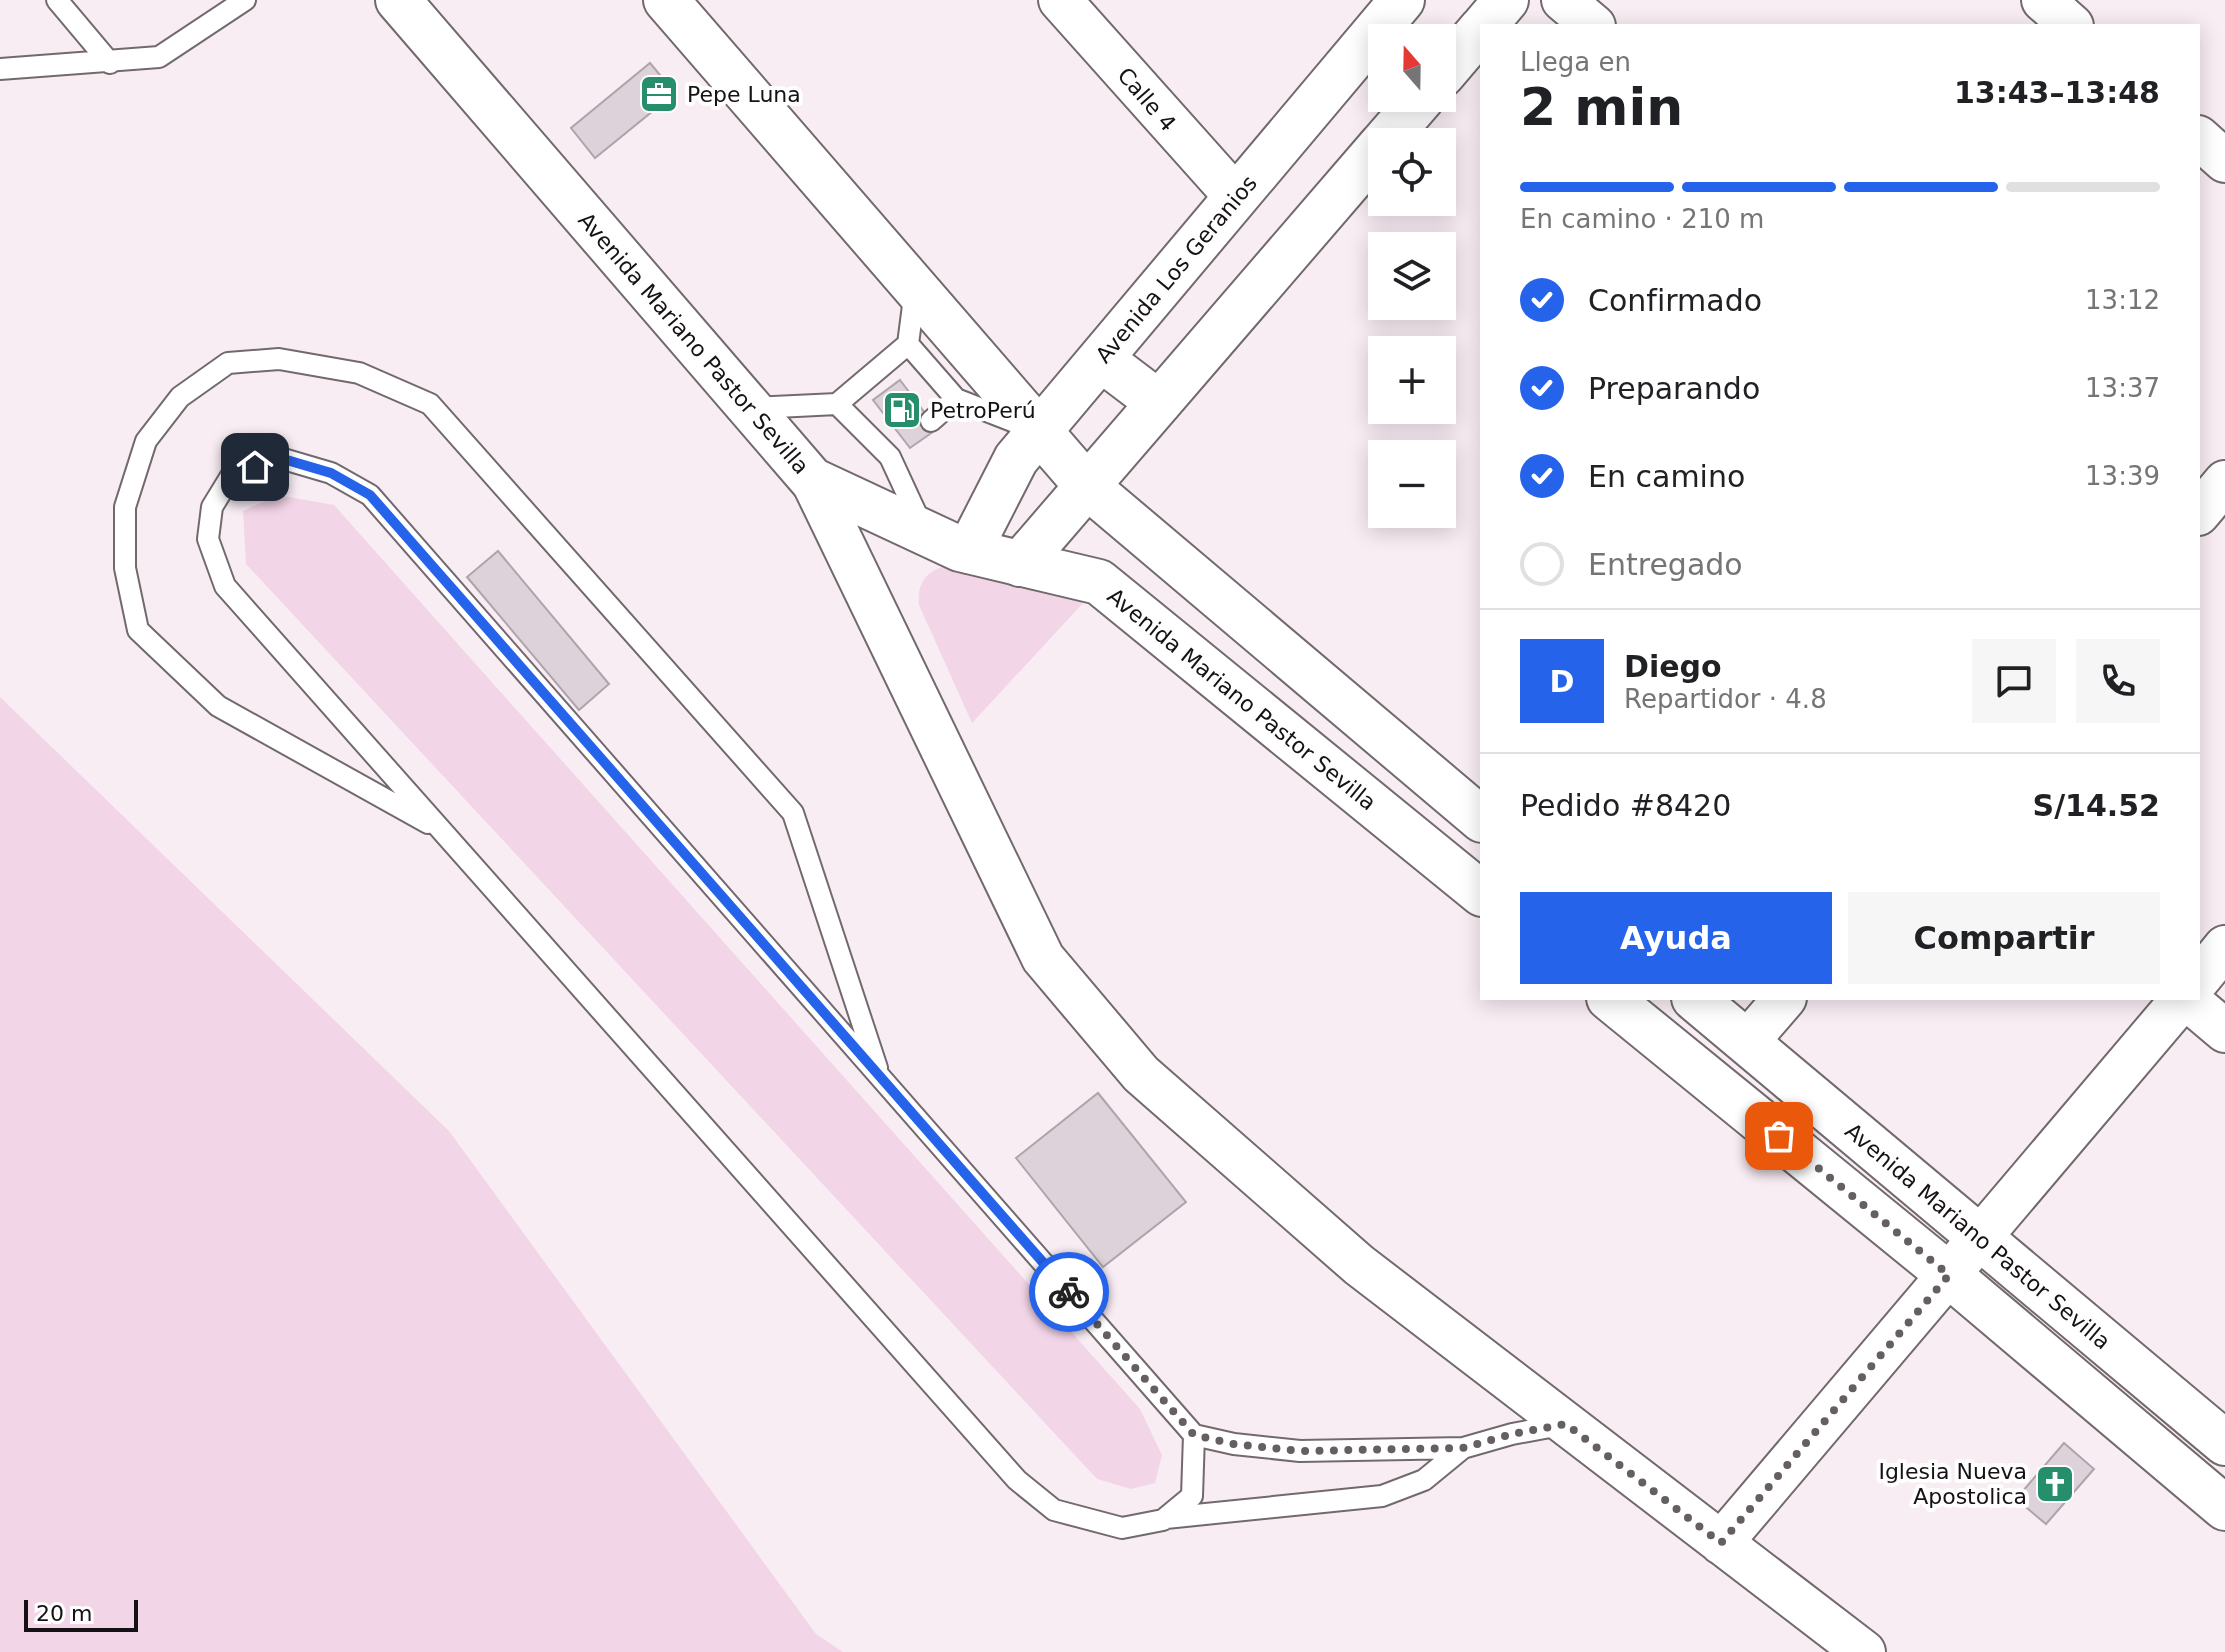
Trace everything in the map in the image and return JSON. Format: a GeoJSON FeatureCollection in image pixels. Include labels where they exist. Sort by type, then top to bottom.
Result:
{"type":"FeatureCollection","features":[{"type":"Feature","properties":{"kind":"main road","name":"Avenida Mariano Pastor Sevilla"},"geometry":{"type":"LineString","coordinates":[[398,0],[812,480],[969,551],[1099,582],[1480,892]]}},
{"type":"Feature","properties":{"kind":"main road"},"geometry":{"type":"LineString","coordinates":[[666,0],[1087,486],[1480,818]]}},
{"type":"Feature","properties":{"kind":"main road","name":"Avenida Los Geranios"},"geometry":{"type":"LineString","coordinates":[[969,551],[1016,459],[1402,0]]}},
{"type":"Feature","properties":{"kind":"main road"},"geometry":{"type":"LineString","coordinates":[[1486,24],[1506,0]]}},
{"type":"Feature","properties":{"kind":"main road"},"geometry":{"type":"LineString","coordinates":[[1456,59],[1480,31]]}},
{"type":"Feature","properties":{"kind":"main road"},"geometry":{"type":"LineString","coordinates":[[1396,128],[1410,112]]}},
{"type":"Feature","properties":{"kind":"main road"},"geometry":{"type":"LineString","coordinates":[[1020,564],[1368,160]]}},
{"type":"Feature","properties":{"kind":"main road"},"geometry":{"type":"LineString","coordinates":[[1101,359],[1159,403]]}},
{"type":"Feature","properties":{"kind":"main road"},"geometry":{"type":"LineString","coordinates":[[1611,1000],[1949,1275],[2225,1508]]}},
{"type":"Feature","properties":{"kind":"main road","name":"Avenida Mariano Pastor Sevilla"},"geometry":{"type":"LineString","coordinates":[[1696,1000],[2225,1443]]}},
{"type":"Feature","properties":{"kind":"street","name":"Calle 4"},"geometry":{"type":"LineString","coordinates":[[1060,0],[1236,197]]}},
{"type":"Feature","properties":{"kind":"street"},"geometry":{"type":"LineString","coordinates":[[1563,0],[1592,24]]}},
{"type":"Feature","properties":{"kind":"street"},"geometry":{"type":"LineString","coordinates":[[2043,0],[2070,24]]}},
{"type":"Feature","properties":{"kind":"street"},"geometry":{"type":"LineString","coordinates":[[2200,139],[2225,161]]}},
{"type":"Feature","properties":{"kind":"street"},"geometry":{"type":"LineString","coordinates":[[812,480],[1043,958],[1141,1074],[1359,1265],[1864,1652]]}},
{"type":"Feature","properties":{"kind":"street"},"geometry":{"type":"LineString","coordinates":[[2200,512],[2225,482]]}},
{"type":"Feature","properties":{"kind":"street"},"geometry":{"type":"LineString","coordinates":[[2200,978],[2225,947]]}},
{"type":"Feature","properties":{"kind":"street"},"geometry":{"type":"LineString","coordinates":[[1747,1042],[1783,1000]]}},
{"type":"Feature","properties":{"kind":"street"},"geometry":{"type":"LineString","coordinates":[[1721,1543],[2183,1000]]}},
{"type":"Feature","properties":{"kind":"street"},"geometry":{"type":"LineString","coordinates":[[2187,1000],[2225,1031]]}},
{"type":"Feature","properties":{"kind":"lane"},"geometry":{"type":"LineString","coordinates":[[57,0],[110,63]]}},
{"type":"Feature","properties":{"kind":"lane"},"geometry":{"type":"LineString","coordinates":[[0,69],[159,57],[245,0]]}},
{"type":"Feature","properties":{"kind":"lane"},"geometry":{"type":"LineString","coordinates":[[750,408],[837,404],[908,344],[915,288]]}},
{"type":"Feature","properties":{"kind":"lane"},"geometry":{"type":"LineString","coordinates":[[908,344],[956,399],[1039,431]]}},
{"type":"Feature","properties":{"kind":"lane"},"geometry":{"type":"LineString","coordinates":[[443,832],[218,706],[138,630],[125,568],[125,507],[146,441],[180,397],[228,363],[279,359],[359,373],[430,404],[793,813],[879,1075]]}},
{"type":"Feature","properties":{"kind":"lane"},"geometry":{"type":"LineString","coordinates":[[931,421],[956,399]]}},
{"type":"Feature","properties":{"kind":"lane"},"geometry":{"type":"LineString","coordinates":[[837,404],[890,457],[926,534]]}},
{"type":"Feature","properties":{"kind":"lane"},"geometry":{"type":"LineString","coordinates":[[890,457],[905,442]]}},
{"type":"Feature","properties":{"kind":"lane"},"geometry":{"type":"LineString","coordinates":[[1463,1448],[1424,1480],[1382,1496],[1166,1518],[1122,1528],[1054,1510],[1017,1480],[225,586],[208,539],[212,507],[231,476],[280,458],[331,473],[370,495],[1194,1435],[1234,1444],[1300,1451],[1463,1448],[1512,1434],[1566,1424]]}},
{"type":"Feature","properties":{"kind":"lane"},"geometry":{"type":"LineString","coordinates":[[1166,1518],[1192,1496],[1194,1435]]}},
{"type":"Feature","properties":{"kind":"shaded area"},"geometry":{"type":"Polygon","coordinates":[[[278,495],[334,505],[1140,1409],[1162,1455],[1155,1483],[1131,1489],[1097,1479],[246,564],[243,511],[278,495]]]}},
{"type":"Feature","properties":{"kind":"shaded area"},"geometry":{"type":"Polygon","coordinates":[[[945,566],[1085,601],[972,723],[919,605],[919,591],[927,575],[945,566]]]}},
{"type":"Feature","properties":{"kind":"shaded area"},"geometry":{"type":"Polygon","coordinates":[[[0,697],[449,1131],[816,1634],[843,1652],[0,1652],[0,697]]]}},
{"type":"Feature","properties":{"kind":"building"},"geometry":{"type":"Polygon","coordinates":[[[650,63],[675,93],[595,158],[571,128],[650,63]]]}},
{"type":"Feature","properties":{"kind":"building","name":"PetroPerú"},"geometry":{"type":"Polygon","coordinates":[[[900,380],[937,429],[910,448],[873,400],[900,380]]]}},
{"type":"Feature","properties":{"kind":"building"},"geometry":{"type":"Polygon","coordinates":[[[498,551],[609,684],[579,710],[467,577],[498,551]]]}},
{"type":"Feature","properties":{"kind":"building"},"geometry":{"type":"Polygon","coordinates":[[[1098,1093],[1186,1202],[1103,1267],[1016,1158],[1098,1093]]]}},
{"type":"Feature","properties":{"kind":"building","name":"Iglesia Nueva Apostolica"},"geometry":{"type":"Polygon","coordinates":[[[2064,1443],[2094,1469],[2046,1524],[2016,1499],[2064,1443]]]}},
{"type":"Feature","properties":{"kind":"way so far"},"geometry":{"type":"LineString","coordinates":[[1069,1292],[1194,1435],[1234,1444],[1300,1451],[1463,1448],[1512,1434],[1566,1424],[1721,1543],[1949,1275],[1779,1136]]}},
{"type":"Feature","properties":{"kind":"place","name":"Pepe Luna"},"geometry":{"type":"Point","coordinates":[659,94]}},
{"type":"Feature","properties":{"kind":"place","name":"PetroPerú"},"geometry":{"type":"Point","coordinates":[902,410]}},
{"type":"Feature","properties":{"kind":"place","name":"Iglesia Nueva Apostolica"},"geometry":{"type":"Point","coordinates":[2055,1484]}},
{"type":"Feature","properties":{"kind":"route"},"geometry":{"type":"LineString","coordinates":[[255,467],[280,458],[331,473],[370,495],[1069,1292]]}}]}
